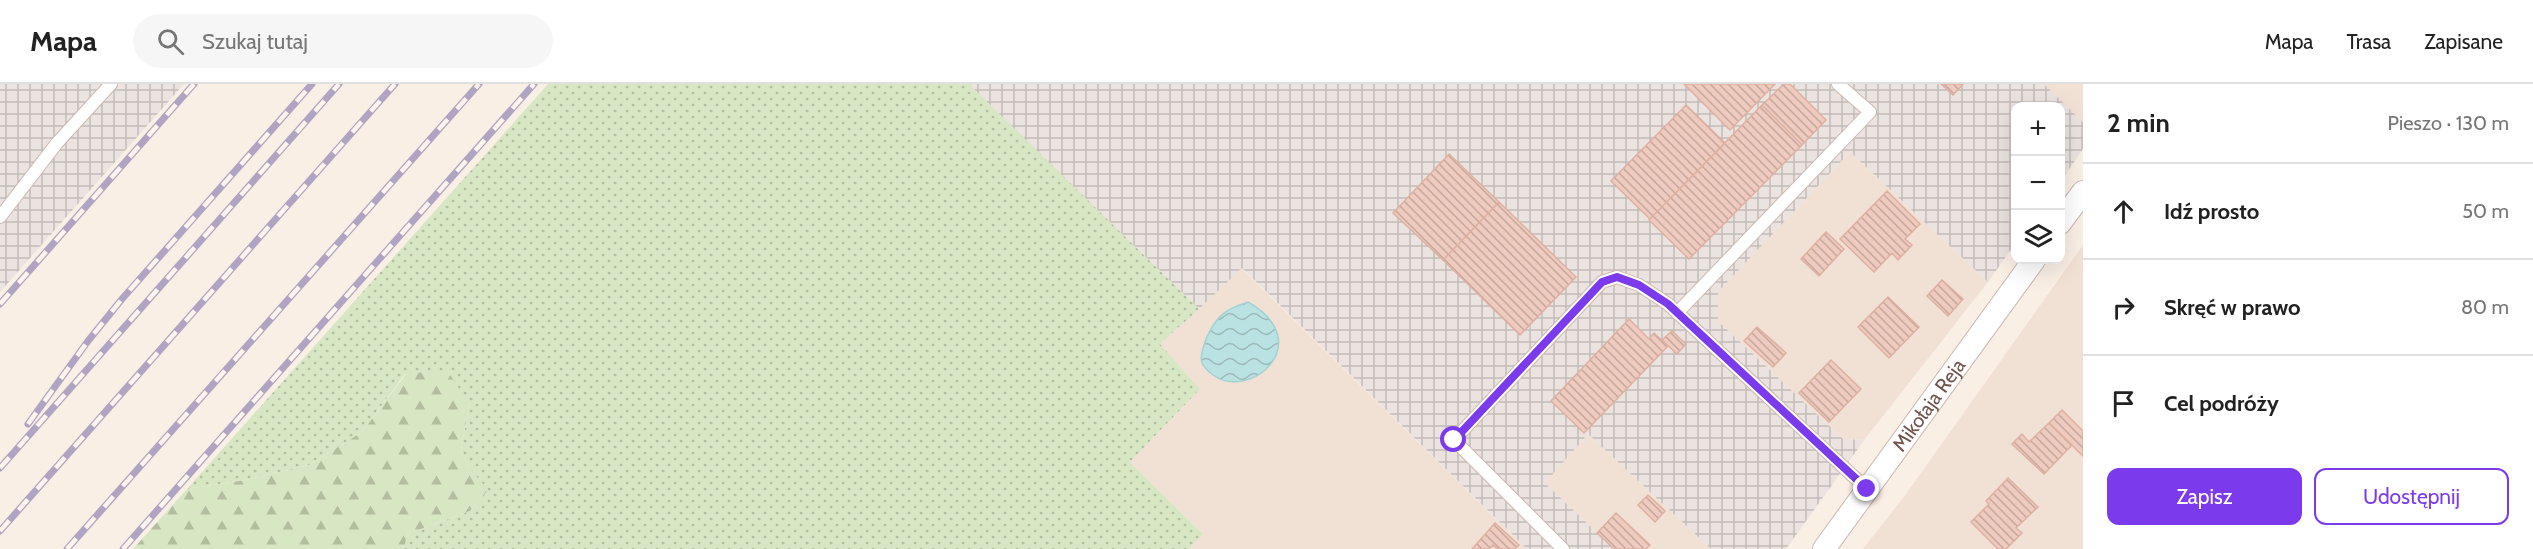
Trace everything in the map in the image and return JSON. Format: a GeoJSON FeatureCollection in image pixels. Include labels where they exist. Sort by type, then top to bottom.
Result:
{"type":"FeatureCollection","features":[{"type":"Feature","properties":{"kind":"street"},"geometry":{"type":"LineString","coordinates":[[2065,217],[2083,192]]}},
{"type":"Feature","properties":{"kind":"street","name":"Mikołaja Reja"},"geometry":{"type":"LineString","coordinates":[[1824,549],[2031,264]]}},
{"type":"Feature","properties":{"kind":"lane"},"geometry":{"type":"LineString","coordinates":[[0,217],[57,143],[111,84]]}},
{"type":"Feature","properties":{"kind":"lane"},"geometry":{"type":"LineString","coordinates":[[1677,313],[1870,112],[1838,84]]}},
{"type":"Feature","properties":{"kind":"lane"},"geometry":{"type":"LineString","coordinates":[[1563,549],[1454,440],[1602,282],[1617,277],[1639,285],[1677,313],[1867,489]]}},
{"type":"Feature","properties":{"kind":"shaded area"},"geometry":{"type":"Polygon","coordinates":[[[0,84],[184,84],[0,292],[0,84]]]}},
{"type":"Feature","properties":{"kind":"shaded area"},"geometry":{"type":"Polygon","coordinates":[[[972,84],[2044,84],[2062,102],[2011,102],[2011,250],[1988,282],[1850,152],[1718,292],[1718,321],[1844,440],[1865,439],[1786,549],[1711,549],[1588,434],[1545,483],[1614,549],[1527,549],[1242,268],[1199,309],[970,86],[972,84]]]}},
{"type":"Feature","properties":{"kind":"shaded area"},"geometry":{"type":"Polygon","coordinates":[[[2044,84],[2083,84],[2083,122],[2065,102],[2044,84]]]}},
{"type":"Feature","properties":{"kind":"shaded area"},"geometry":{"type":"Polygon","coordinates":[[[2065,104],[2083,122],[2083,149],[2065,175],[2065,104]]]}},
{"type":"Feature","properties":{"kind":"shaded area"},"geometry":{"type":"Polygon","coordinates":[[[1850,152],[1988,282],[1865,439],[1844,440],[1718,321],[1718,292],[1850,152]]]}},
{"type":"Feature","properties":{"kind":"shaded area"},"geometry":{"type":"Polygon","coordinates":[[[2083,245],[2083,549],[1863,549],[1906,494],[2083,245]]]}},
{"type":"Feature","properties":{"kind":"shaded area"},"geometry":{"type":"Polygon","coordinates":[[[1241,268],[1527,549],[1189,549],[1203,534],[1130,462],[1200,389],[1160,344],[1241,268]]]}},
{"type":"Feature","properties":{"kind":"shaded area"},"geometry":{"type":"Polygon","coordinates":[[[1588,434],[1711,549],[1614,549],[1545,483],[1588,434]]]}},
{"type":"Feature","properties":{"kind":"green space"},"geometry":{"type":"Polygon","coordinates":[[[548,84],[972,84],[971,86],[1199,309],[1160,344],[1200,389],[1130,462],[1203,534],[1189,549],[404,549],[407,534],[470,511],[487,491],[468,466],[461,451],[469,404],[405,374],[362,432],[309,465],[245,480],[187,489],[548,84]]]}},
{"type":"Feature","properties":{"kind":"green space"},"geometry":{"type":"Polygon","coordinates":[[[447,370],[469,404],[461,451],[468,466],[488,490],[470,511],[407,534],[404,549],[133,549],[187,489],[245,480],[309,465],[362,432],[406,374],[447,370]]]}},
{"type":"Feature","properties":{"kind":"water"},"geometry":{"type":"Polygon","coordinates":[[[1248,302],[1268,318],[1277,334],[1278,350],[1271,364],[1259,374],[1244,381],[1228,381],[1213,375],[1205,368],[1201,358],[1202,350],[1210,331],[1219,318],[1229,310],[1248,302]]]}},
{"type":"Feature","properties":{"kind":"building"},"geometry":{"type":"Polygon","coordinates":[[[1684,84],[1775,84],[1730,130],[1684,84]]]}},
{"type":"Feature","properties":{"kind":"building"},"geometry":{"type":"Polygon","coordinates":[[[1784,84],[1790,84],[1826,120],[1802,145],[1762,105],[1784,84]]]}},
{"type":"Feature","properties":{"kind":"building"},"geometry":{"type":"Polygon","coordinates":[[[1941,84],[1963,84],[1953,95],[1941,84]]]}},
{"type":"Feature","properties":{"kind":"building"},"geometry":{"type":"Polygon","coordinates":[[[1686,105],[1725,143],[1650,219],[1611,181],[1686,105]]]}},
{"type":"Feature","properties":{"kind":"building"},"geometry":{"type":"Polygon","coordinates":[[[1762,105],[1802,145],[1689,259],[1649,220],[1762,105]]]}},
{"type":"Feature","properties":{"kind":"building"},"geometry":{"type":"Polygon","coordinates":[[[1449,154],[1499,202],[1443,260],[1393,213],[1449,154]]]}},
{"type":"Feature","properties":{"kind":"building"},"geometry":{"type":"Polygon","coordinates":[[[1887,191],[1920,224],[1905,239],[1912,245],[1898,260],[1892,253],[1874,272],[1840,239],[1887,191]]]}},
{"type":"Feature","properties":{"kind":"building"},"geometry":{"type":"Polygon","coordinates":[[[1499,202],[1576,277],[1520,335],[1443,260],[1499,202]]]}},
{"type":"Feature","properties":{"kind":"building"},"geometry":{"type":"Polygon","coordinates":[[[1826,232],[1844,249],[1819,276],[1801,259],[1826,232]]]}},
{"type":"Feature","properties":{"kind":"building"},"geometry":{"type":"Polygon","coordinates":[[[1942,280],[1963,299],[1948,316],[1927,296],[1942,280]]]}},
{"type":"Feature","properties":{"kind":"building"},"geometry":{"type":"Polygon","coordinates":[[[1888,297],[1919,327],[1889,358],[1858,327],[1888,297]]]}},
{"type":"Feature","properties":{"kind":"building"},"geometry":{"type":"Polygon","coordinates":[[[1629,319],[1649,339],[1654,333],[1668,346],[1584,433],[1551,401],[1629,319]]]}},
{"type":"Feature","properties":{"kind":"building"},"geometry":{"type":"Polygon","coordinates":[[[1757,327],[1786,353],[1773,367],[1744,341],[1757,327]]]}},
{"type":"Feature","properties":{"kind":"building"},"geometry":{"type":"Polygon","coordinates":[[[1672,331],[1686,344],[1677,354],[1662,340],[1672,331]]]}},
{"type":"Feature","properties":{"kind":"building"},"geometry":{"type":"Polygon","coordinates":[[[1831,360],[1861,389],[1829,422],[1799,393],[1831,360]]]}},
{"type":"Feature","properties":{"kind":"building"},"geometry":{"type":"Polygon","coordinates":[[[2062,410],[2083,431],[2083,456],[2049,423],[2062,410]]]}},
{"type":"Feature","properties":{"kind":"building"},"geometry":{"type":"Polygon","coordinates":[[[2049,423],[2072,445],[2044,474],[2012,444],[2022,434],[2029,442],[2049,423]]]}},
{"type":"Feature","properties":{"kind":"building"},"geometry":{"type":"Polygon","coordinates":[[[2008,478],[2038,507],[2016,528],[2022,533],[2006,549],[1998,549],[1971,522],[1989,504],[1986,501],[2008,478]]]}},
{"type":"Feature","properties":{"kind":"building"},"geometry":{"type":"Polygon","coordinates":[[[1648,495],[1665,511],[1655,522],[1638,505],[1648,495]]]}},
{"type":"Feature","properties":{"kind":"building"},"geometry":{"type":"Polygon","coordinates":[[[1616,513],[1650,545],[1646,549],[1614,549],[1597,533],[1616,513]]]}},
{"type":"Feature","properties":{"kind":"building"},"geometry":{"type":"Polygon","coordinates":[[[1495,523],[1519,545],[1515,549],[1497,549],[1493,545],[1489,549],[1472,549],[1495,523]]]}},
{"type":"Feature","properties":{"kind":"railway"},"geometry":{"type":"LineString","coordinates":[[0,304],[194,84]]}},
{"type":"Feature","properties":{"kind":"railway"},"geometry":{"type":"LineString","coordinates":[[28,424],[88,341],[122,299],[312,84]]}},
{"type":"Feature","properties":{"kind":"railway"},"geometry":{"type":"LineString","coordinates":[[0,468],[339,84]]}},
{"type":"Feature","properties":{"kind":"railway"},"geometry":{"type":"LineString","coordinates":[[0,531],[395,84]]}},
{"type":"Feature","properties":{"kind":"railway"},"geometry":{"type":"LineString","coordinates":[[67,549],[479,84]]}},
{"type":"Feature","properties":{"kind":"railway"},"geometry":{"type":"LineString","coordinates":[[123,549],[534,84]]}},
{"type":"Feature","properties":{"kind":"route"},"geometry":{"type":"LineString","coordinates":[[1454,440],[1602,282],[1617,277],[1639,285],[1668,304],[1867,489]]}}]}
